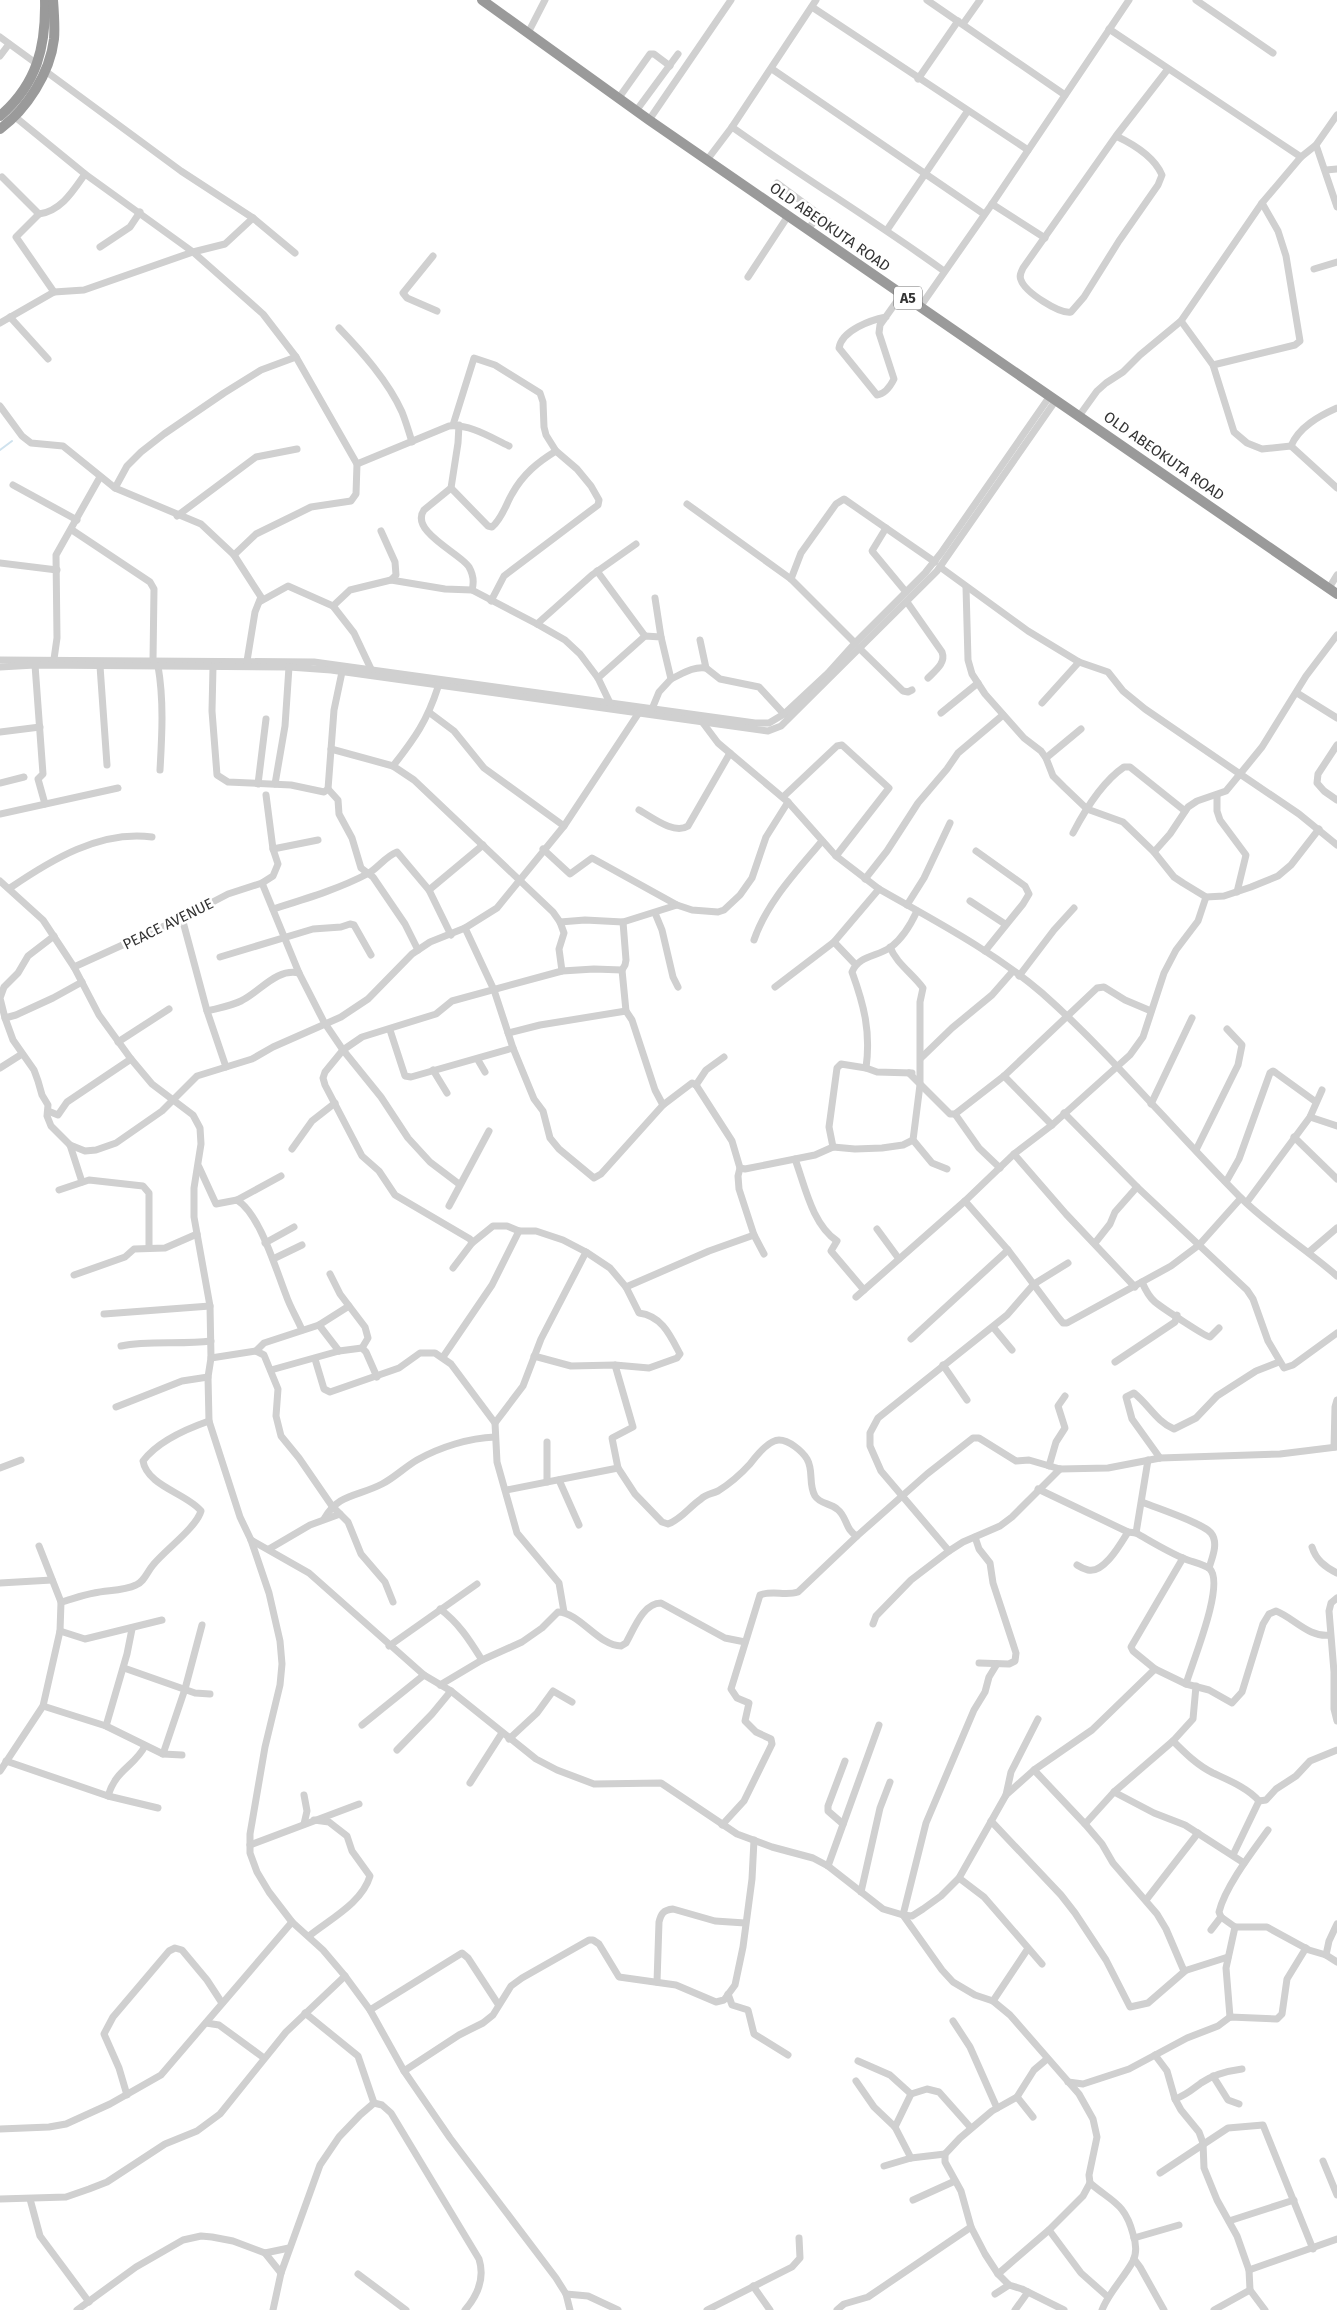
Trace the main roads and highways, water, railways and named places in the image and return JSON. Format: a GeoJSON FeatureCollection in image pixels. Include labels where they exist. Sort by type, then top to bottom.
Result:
{"type":"FeatureCollection","features":[{"type":"Feature","properties":{"kind":"highway"},"geometry":{"type":"LineString","coordinates":[[0,116],[21,94],[41,67],[44,38],[44,0]]}},
{"type":"Feature","properties":{"kind":"highway"},"geometry":{"type":"LineString","coordinates":[[0,128],[26,103],[54,40],[53,0]]}},
{"type":"Feature","properties":{"kind":"highway","name":"OLD ABEOKUTA ROAD"},"geometry":{"type":"LineString","coordinates":[[482,0],[636,112],[1333,591]]}},
{"type":"Feature","properties":{"kind":"waterway"},"geometry":{"type":"LineString","coordinates":[[0,450],[12,441]]}}]}
